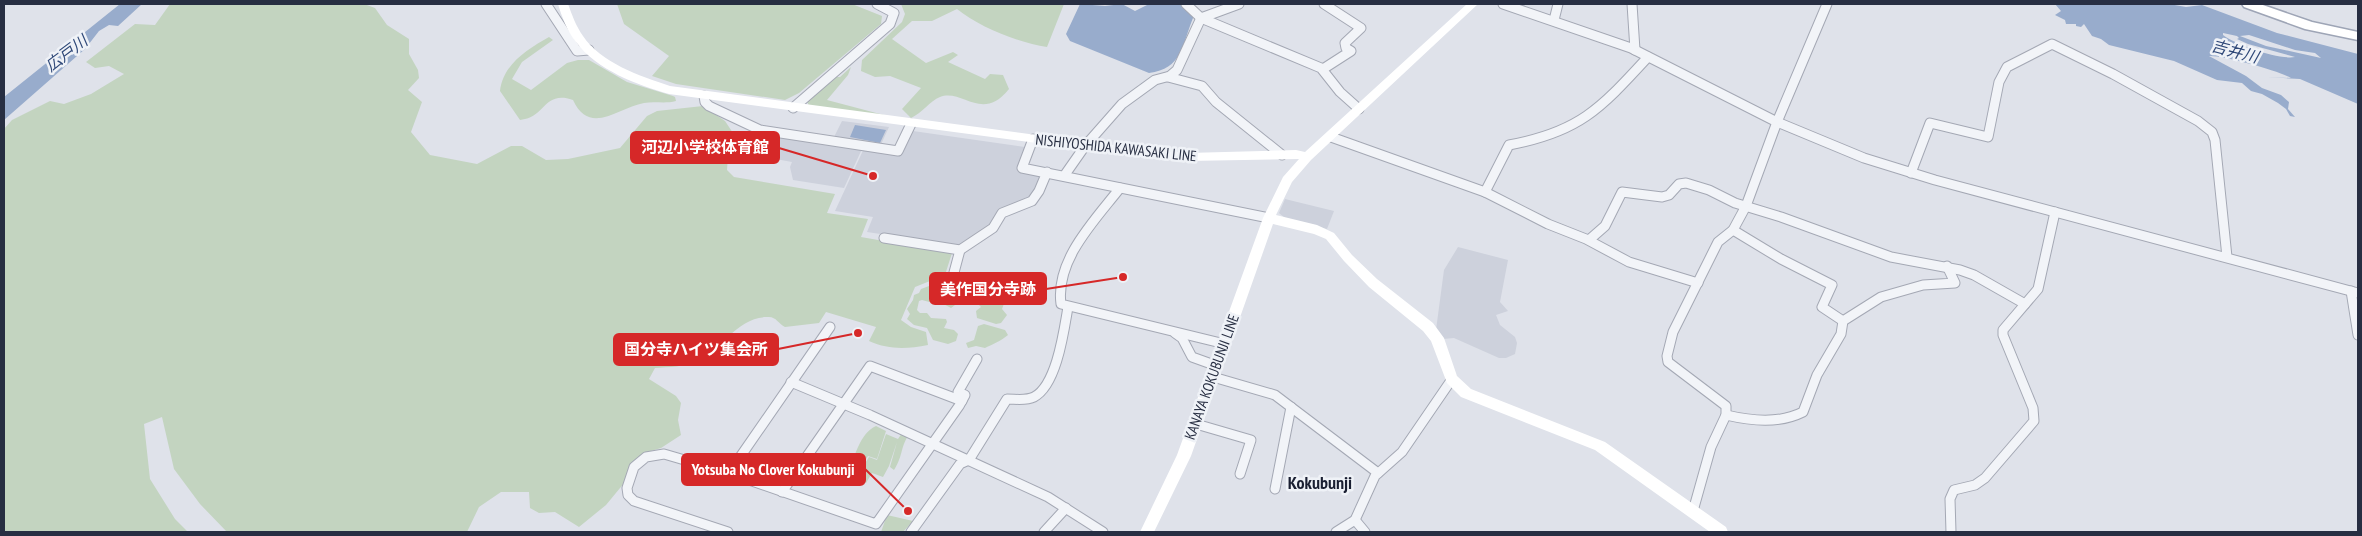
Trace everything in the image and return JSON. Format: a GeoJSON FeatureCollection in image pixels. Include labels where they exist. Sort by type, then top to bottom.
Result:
{"type":"FeatureCollection","features":[{"type":"Feature","properties":{"kind":"main road","name":"NISHIYOSHIDA KAWASAKI LINE"},"geometry":{"type":"LineString","coordinates":[[563,4],[580,39],[589,50],[647,83],[669,90],[911,124],[1187,157],[1296,154],[1307,157]]}},
{"type":"Feature","properties":{"kind":"main road"},"geometry":{"type":"LineString","coordinates":[[1473,4],[1331,137],[1307,157],[1287,180],[1269,218],[1317,230],[1330,236],[1348,258],[1373,283],[1428,327],[1440,345],[1452,379],[1461,390],[1600,446],[1692,511],[1715,530]]}},
{"type":"Feature","properties":{"kind":"main road"},"geometry":{"type":"LineString","coordinates":[[2248,4],[2310,26],[2358,36]]}},
{"type":"Feature","properties":{"kind":"main road","name":"KANAYA KOKUBUNJI LINE"},"geometry":{"type":"LineString","coordinates":[[1147,532],[1184,456],[1269,218]]}},
{"type":"Feature","properties":{"kind":"street"},"geometry":{"type":"LineString","coordinates":[[546,4],[552,11],[567,41],[577,51],[589,50]]}},
{"type":"Feature","properties":{"kind":"street"},"geometry":{"type":"LineString","coordinates":[[793,108],[890,24],[894,13],[877,4]]}},
{"type":"Feature","properties":{"kind":"street"},"geometry":{"type":"LineString","coordinates":[[1186,4],[1201,18],[1323,70],[1340,92],[1359,109]]}},
{"type":"Feature","properties":{"kind":"street"},"geometry":{"type":"LineString","coordinates":[[1168,77],[1180,66],[1201,18],[1239,4]]}},
{"type":"Feature","properties":{"kind":"street"},"geometry":{"type":"LineString","coordinates":[[1323,70],[1351,51],[1345,46],[1346,41],[1361,28],[1324,4]]}},
{"type":"Feature","properties":{"kind":"street"},"geometry":{"type":"LineString","coordinates":[[1503,4],[1554,20],[1635,50],[1776,122],[1864,158],[1911,173],[2355,292],[2358,335]]}},
{"type":"Feature","properties":{"kind":"street"},"geometry":{"type":"LineString","coordinates":[[1554,20],[1558,4]]}},
{"type":"Feature","properties":{"kind":"street"},"geometry":{"type":"LineString","coordinates":[[1632,4],[1635,50]]}},
{"type":"Feature","properties":{"kind":"street"},"geometry":{"type":"LineString","coordinates":[[1692,511],[1711,447],[1726,415],[1726,406],[1722,401],[1668,362],[1667,356],[1673,332],[1718,242],[1733,230],[1746,206],[1776,122],[1827,4]]}},
{"type":"Feature","properties":{"kind":"street"},"geometry":{"type":"LineString","coordinates":[[1911,173],[1930,122],[1988,137],[1999,82],[2007,67],[2052,44],[2113,74],[2198,122],[2212,132],[2215,140],[2227,257]]}},
{"type":"Feature","properties":{"kind":"street"},"geometry":{"type":"LineString","coordinates":[[1485,192],[1509,145],[1539,139],[1579,123],[1604,104],[1648,57]]}},
{"type":"Feature","properties":{"kind":"street"},"geometry":{"type":"LineString","coordinates":[[1064,176],[1085,146],[1122,104],[1155,80],[1168,77],[1202,86],[1222,107],[1282,155]]}},
{"type":"Feature","properties":{"kind":"street"},"geometry":{"type":"LineString","coordinates":[[704,96],[705,102],[709,106],[756,128],[898,151],[911,124]]}},
{"type":"Feature","properties":{"kind":"street"},"geometry":{"type":"LineString","coordinates":[[1331,137],[1485,192],[1548,224],[1589,240],[1629,262],[1698,284]]}},
{"type":"Feature","properties":{"kind":"street"},"geometry":{"type":"LineString","coordinates":[[1033,139],[1022,168],[1269,218]]}},
{"type":"Feature","properties":{"kind":"street"},"geometry":{"type":"LineString","coordinates":[[958,294],[952,280],[960,250],[993,228],[1002,213],[1034,201],[1040,192],[1047,172]]}},
{"type":"Feature","properties":{"kind":"street"},"geometry":{"type":"LineString","coordinates":[[1589,240],[1605,226],[1618,196],[1625,191],[1662,197],[1670,194],[1679,184],[1686,183],[1715,192],[1735,203],[1891,257],[1946,266],[1974,275],[2025,304]]}},
{"type":"Feature","properties":{"kind":"street"},"geometry":{"type":"LineString","coordinates":[[1120,188],[1083,236],[1071,257],[1058,289],[1062,304],[1225,344]]}},
{"type":"Feature","properties":{"kind":"street"},"geometry":{"type":"LineString","coordinates":[[1951,532],[1950,499],[1954,490],[1975,484],[1985,478],[2034,421],[2033,408],[2003,335],[2003,330],[2038,289],[2055,212]]}},
{"type":"Feature","properties":{"kind":"street"},"geometry":{"type":"LineString","coordinates":[[1733,230],[1832,285],[1822,307],[1843,321]]}},
{"type":"Feature","properties":{"kind":"street"},"geometry":{"type":"LineString","coordinates":[[884,238],[960,250]]}},
{"type":"Feature","properties":{"kind":"street"},"geometry":{"type":"LineString","coordinates":[[1726,415],[1752,421],[1791,418],[1803,412],[1817,375],[1841,334],[1843,321],[1881,297],[1923,285],[1955,283],[1946,266]]}},
{"type":"Feature","properties":{"kind":"street"},"geometry":{"type":"LineString","coordinates":[[911,532],[960,464],[969,460],[1006,400],[1031,398],[1041,391],[1052,368],[1068,307]]}},
{"type":"Feature","properties":{"kind":"street"},"geometry":{"type":"LineString","coordinates":[[728,473],[830,327]]}},
{"type":"Feature","properties":{"kind":"street"},"geometry":{"type":"LineString","coordinates":[[1172,331],[1182,338],[1192,356],[1215,372],[1269,392],[1378,474]]}},
{"type":"Feature","properties":{"kind":"street"},"geometry":{"type":"LineString","coordinates":[[728,532],[640,504],[629,497],[627,488],[636,465],[643,458],[657,454],[669,455],[728,473],[876,524],[934,444],[962,401],[965,395],[958,392],[977,359]]}},
{"type":"Feature","properties":{"kind":"street"},"geometry":{"type":"LineString","coordinates":[[782,492],[870,366],[962,401]]}},
{"type":"Feature","properties":{"kind":"street"},"geometry":{"type":"LineString","coordinates":[[1336,532],[1355,520],[1378,474],[1402,452],[1452,379]]}},
{"type":"Feature","properties":{"kind":"street"},"geometry":{"type":"LineString","coordinates":[[791,382],[845,404],[1052,499],[1103,532]]}},
{"type":"Feature","properties":{"kind":"street"},"geometry":{"type":"LineString","coordinates":[[1276,489],[1291,407]]}},
{"type":"Feature","properties":{"kind":"street"},"geometry":{"type":"LineString","coordinates":[[1196,424],[1251,440],[1240,474]]}},
{"type":"Feature","properties":{"kind":"street"},"geometry":{"type":"LineString","coordinates":[[1044,532],[1066,508]]}},
{"type":"Feature","properties":{"kind":"street"},"geometry":{"type":"LineString","coordinates":[[1355,520],[1365,532]]}},
{"type":"Feature","properties":{"kind":"shaded area"},"geometry":{"type":"Polygon","coordinates":[[[842,121],[889,127],[878,151],[902,155],[913,131],[1025,147],[1017,171],[1041,176],[1036,190],[1029,199],[1003,208],[992,228],[961,246],[867,232],[873,217],[835,211],[866,144],[833,139],[842,121]]]}},
{"type":"Feature","properties":{"kind":"shaded area"},"geometry":{"type":"Polygon","coordinates":[[[761,132],[862,149],[844,188],[793,180],[790,167],[792,162],[749,154],[761,132]]]}},
{"type":"Feature","properties":{"kind":"shaded area"},"geometry":{"type":"Polygon","coordinates":[[[1285,199],[1334,211],[1327,229],[1285,218],[1279,213],[1285,199]]]}},
{"type":"Feature","properties":{"kind":"shaded area"},"geometry":{"type":"Polygon","coordinates":[[[1458,247],[1508,260],[1500,302],[1508,311],[1496,315],[1500,325],[1515,337],[1517,343],[1515,354],[1506,358],[1499,358],[1454,338],[1443,339],[1436,330],[1444,270],[1458,247]]]}},
{"type":"Feature","properties":{"kind":"green space"},"geometry":{"type":"Polygon","coordinates":[[[170,4],[364,4],[375,8],[387,25],[409,39],[409,54],[418,70],[419,78],[408,90],[422,102],[411,132],[430,155],[477,164],[511,146],[522,146],[546,160],[568,159],[620,148],[647,116],[657,111],[703,106],[725,121],[735,136],[735,142],[728,155],[727,170],[734,177],[835,194],[827,213],[868,219],[861,237],[952,253],[945,275],[915,287],[901,320],[911,327],[926,332],[928,345],[898,348],[876,344],[869,341],[876,327],[826,312],[819,323],[785,327],[771,317],[758,318],[739,327],[706,356],[697,361],[682,366],[655,368],[649,379],[676,396],[681,403],[678,420],[681,435],[661,448],[644,453],[632,463],[625,482],[606,505],[579,527],[555,512],[539,513],[530,508],[529,492],[501,492],[479,507],[467,532],[227,532],[200,504],[174,469],[162,417],[144,424],[150,479],[175,519],[188,532],[4,532],[4,129],[12,120],[50,101],[64,104],[91,94],[124,74],[109,66],[95,68],[86,62],[135,24],[155,25],[170,4]]]}},
{"type":"Feature","properties":{"kind":"green space"},"geometry":{"type":"Polygon","coordinates":[[[617,4],[852,4],[882,16],[881,24],[799,93],[785,100],[676,84],[652,76],[669,56],[624,24],[617,4]]]}},
{"type":"Feature","properties":{"kind":"green space"},"geometry":{"type":"Polygon","coordinates":[[[901,4],[1064,4],[1047,47],[1024,42],[988,28],[957,9],[932,21],[912,21],[892,39],[926,63],[953,52],[958,55],[948,62],[985,79],[990,74],[1003,75],[1009,89],[999,99],[990,103],[981,104],[948,95],[940,97],[911,118],[902,109],[921,88],[890,76],[875,77],[861,71],[862,60],[902,22],[905,14],[901,4]]]}},
{"type":"Feature","properties":{"kind":"green space"},"geometry":{"type":"Polygon","coordinates":[[[549,37],[553,40],[522,62],[512,79],[531,90],[567,63],[589,60],[627,82],[673,96],[676,101],[644,103],[606,117],[596,118],[588,117],[580,111],[573,100],[563,98],[550,101],[535,115],[520,120],[500,91],[502,81],[511,65],[518,58],[549,37]]]}},
{"type":"Feature","properties":{"kind":"green space"},"geometry":{"type":"Polygon","coordinates":[[[851,67],[848,75],[827,100],[899,119],[809,106],[807,101],[835,77],[840,77],[851,67]]]}},
{"type":"Feature","properties":{"kind":"green space"},"geometry":{"type":"Polygon","coordinates":[[[937,283],[947,284],[948,290],[959,298],[959,302],[951,308],[938,301],[933,303],[922,300],[919,301],[917,310],[920,313],[927,313],[931,318],[946,319],[947,322],[944,328],[954,330],[958,334],[956,341],[948,344],[933,340],[927,328],[914,325],[907,319],[910,314],[907,309],[914,295],[919,293],[921,289],[937,283]]]}},
{"type":"Feature","properties":{"kind":"green space"},"geometry":{"type":"Polygon","coordinates":[[[975,286],[983,292],[1005,301],[1002,309],[1007,315],[1001,323],[996,324],[977,318],[976,311],[981,307],[977,303],[978,299],[968,290],[970,287],[975,286]]]}},
{"type":"Feature","properties":{"kind":"green space"},"geometry":{"type":"Polygon","coordinates":[[[984,324],[1005,330],[1008,335],[985,348],[976,346],[968,348],[966,343],[974,340],[978,326],[984,324]]]}},
{"type":"Feature","properties":{"kind":"green space"},"geometry":{"type":"Polygon","coordinates":[[[876,426],[886,431],[877,459],[868,456],[854,478],[849,475],[858,447],[870,429],[876,426]]]}},
{"type":"Feature","properties":{"kind":"green space"},"geometry":{"type":"Polygon","coordinates":[[[902,433],[908,436],[894,470],[890,467],[897,442],[883,477],[872,473],[866,483],[856,478],[869,457],[877,460],[886,434],[898,439],[902,433]]]}},
{"type":"Feature","properties":{"kind":"green space"},"geometry":{"type":"Polygon","coordinates":[[[887,515],[913,521],[903,532],[881,532],[887,515]]]}},
{"type":"Feature","properties":{"kind":"water","name":"広戸川"},"geometry":{"type":"Polygon","coordinates":[[[120,4],[142,4],[118,26],[109,25],[99,31],[85,49],[4,120],[4,97],[120,4]]]}},
{"type":"Feature","properties":{"kind":"water"},"geometry":{"type":"Polygon","coordinates":[[[1080,4],[1105,6],[1122,4],[1135,11],[1149,4],[1182,4],[1193,15],[1193,18],[1183,46],[1175,61],[1160,71],[1149,73],[1070,41],[1066,34],[1080,4]]]}},
{"type":"Feature","properties":{"kind":"water","name":"吉井川"},"geometry":{"type":"Polygon","coordinates":[[[2055,4],[2169,4],[2186,7],[2202,5],[2277,33],[2358,54],[2358,104],[2300,79],[2266,77],[2291,78],[2251,64],[2209,56],[2246,76],[2262,88],[2281,95],[2289,102],[2288,109],[2295,117],[2290,116],[2286,109],[2278,103],[2262,94],[2251,91],[2242,83],[2217,80],[2174,61],[2109,45],[2101,39],[2092,36],[2084,24],[2081,27],[2076,26],[2076,24],[2066,24],[2065,20],[2055,15],[2061,11],[2055,4]],[[2223,33],[2229,39],[2258,51],[2279,56],[2295,57],[2248,44],[2237,39],[2239,38],[2237,36],[2223,33]],[[2249,35],[2240,36],[2266,46],[2321,58],[2315,53],[2295,50],[2249,35]]]}},
{"type":"Feature","properties":{"kind":"water"},"geometry":{"type":"Polygon","coordinates":[[[855,125],[886,130],[880,143],[850,137],[855,125]]]}},
{"type":"Feature","properties":{"kind":"place","name":"河辺小学校体育館"},"geometry":{"type":"Point","coordinates":[873,176]}},
{"type":"Feature","properties":{"kind":"place","name":"美作国分寺跡"},"geometry":{"type":"Point","coordinates":[1123,277]}},
{"type":"Feature","properties":{"kind":"place","name":"国分寺ハイツ集会所"},"geometry":{"type":"Point","coordinates":[858,333]}},
{"type":"Feature","properties":{"kind":"place","name":"Yotsuba No Clover Kokubunji"},"geometry":{"type":"Point","coordinates":[908,511]}},
{"type":"Feature","properties":{"kind":"district","name":"Kokubunji"},"geometry":{"type":"Point","coordinates":[1320,483]}}]}
